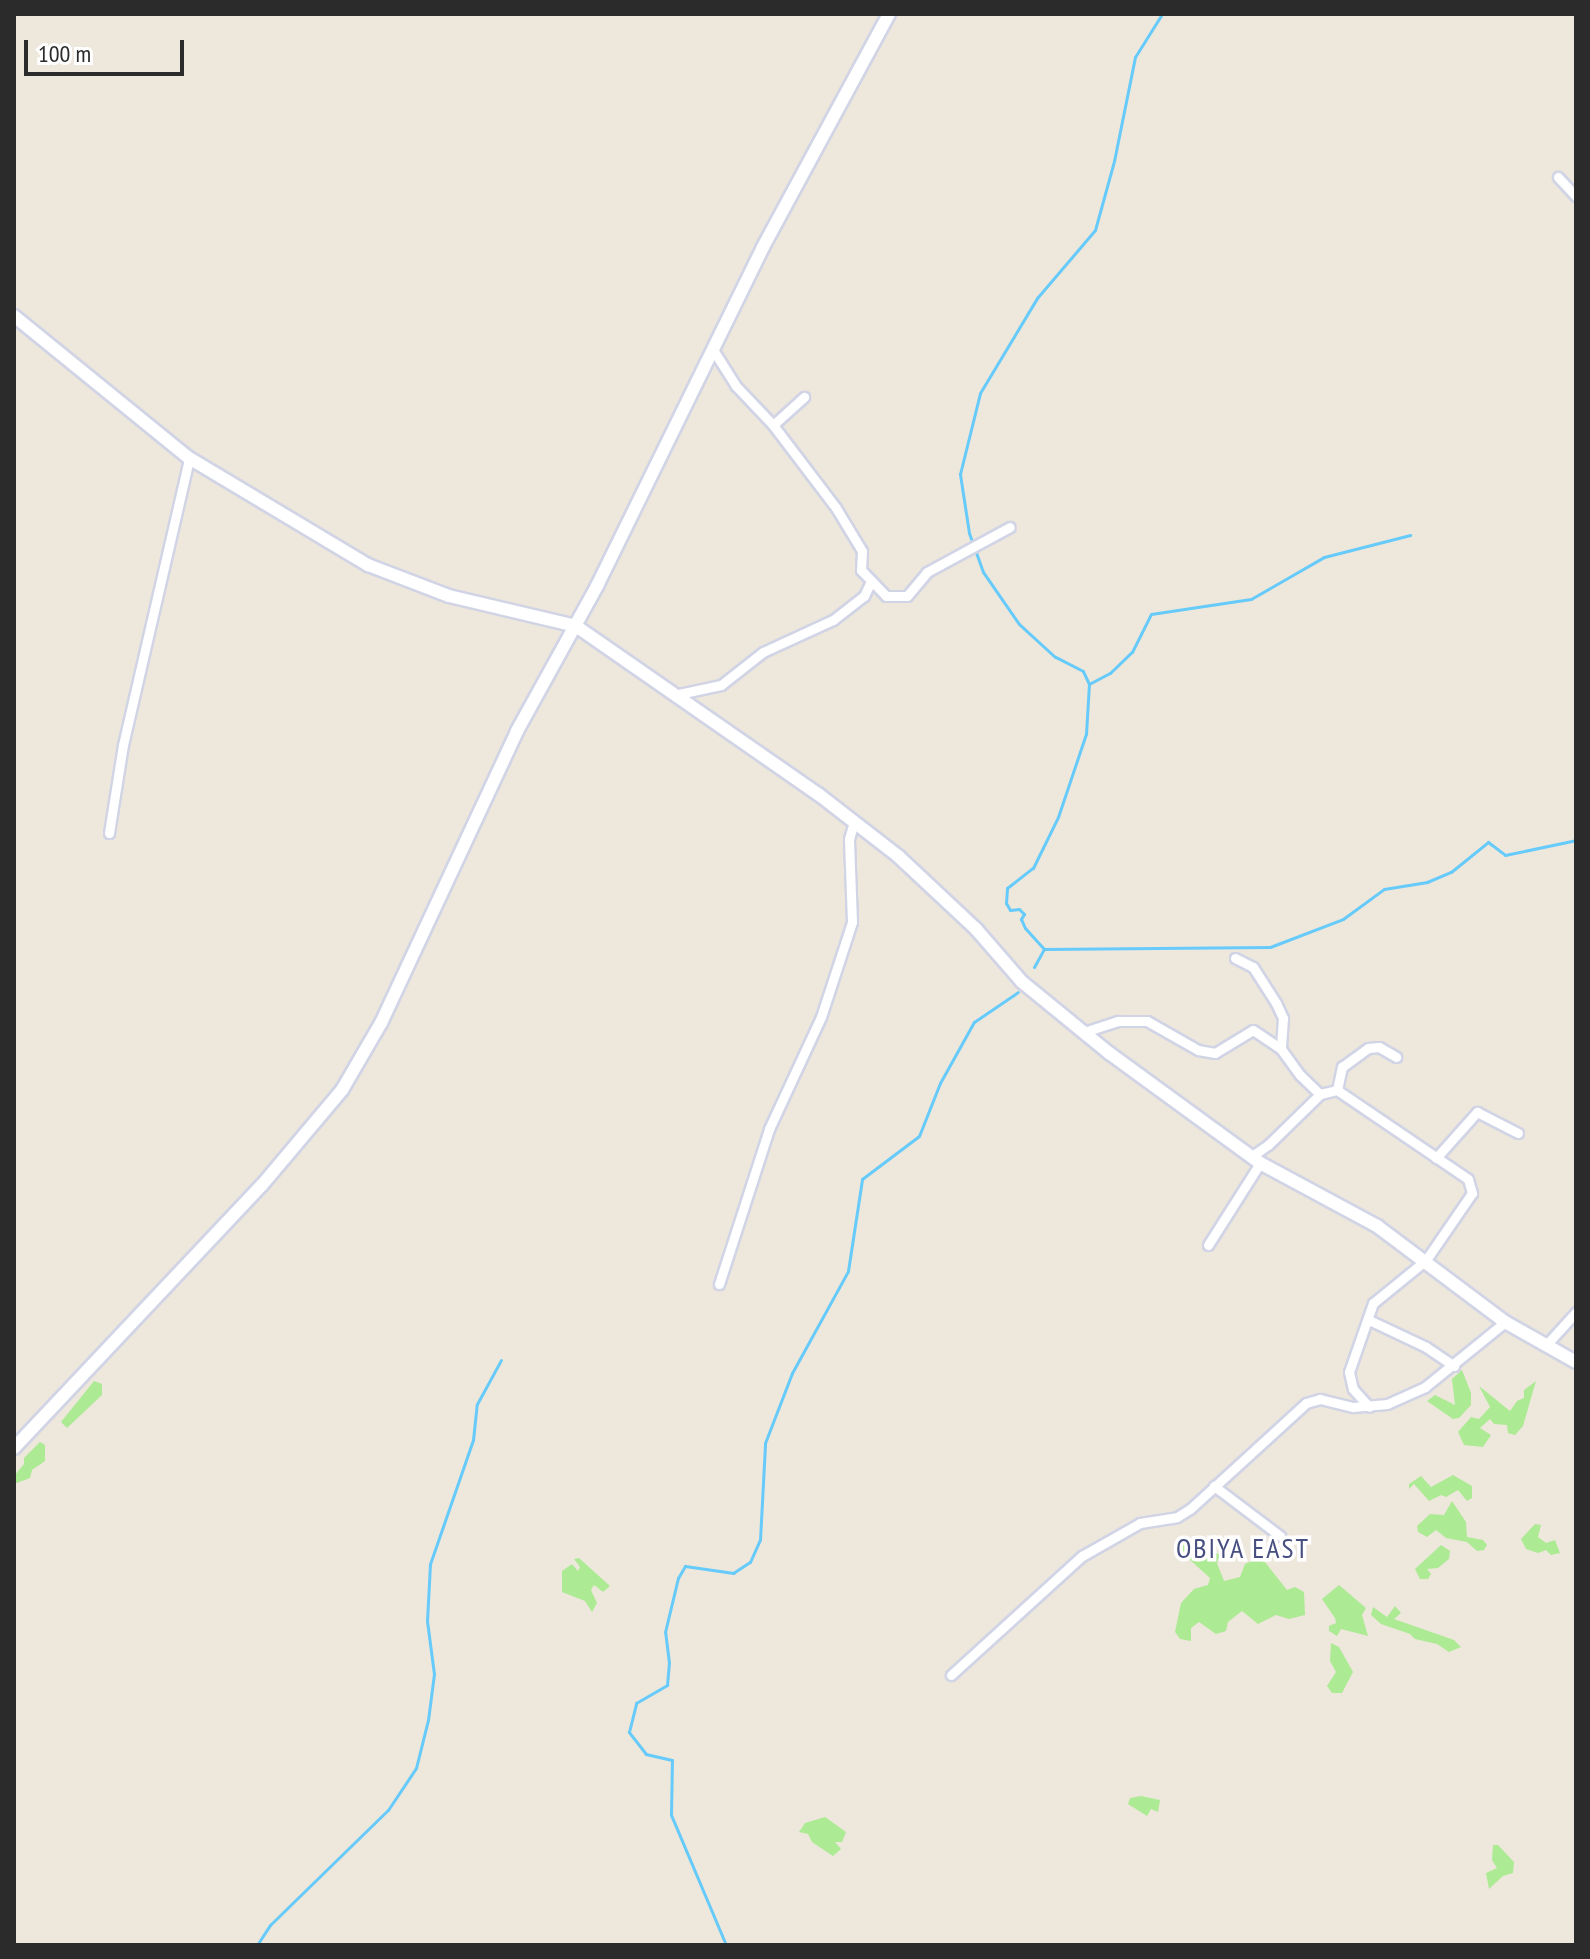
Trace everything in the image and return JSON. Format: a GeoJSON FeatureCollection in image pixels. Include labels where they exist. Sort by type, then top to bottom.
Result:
{"type":"FeatureCollection","features":[{"type":"Feature","properties":{"kind":"street"},"geometry":{"type":"LineString","coordinates":[[14,1448],[262,1185],[342,1090],[381,1023],[517,731],[576,626],[763,247],[889,14]]}},
{"type":"Feature","properties":{"kind":"street"},"geometry":{"type":"LineString","coordinates":[[1558,177],[1576,196]]}},
{"type":"Feature","properties":{"kind":"street"},"geometry":{"type":"LineString","coordinates":[[14,316],[189,458],[384,573],[449,596],[576,626],[854,822],[945,899],[1022,982],[1256,1160],[1325,1195],[1426,1260],[1505,1322],[1548,1343],[1576,1362]]}},
{"type":"Feature","properties":{"kind":"street"},"geometry":{"type":"LineString","coordinates":[[712,348],[736,386],[773,425],[858,541],[862,551],[861,570],[870,583],[886,596]]}},
{"type":"Feature","properties":{"kind":"street"},"geometry":{"type":"LineString","coordinates":[[773,425],[804,397]]}},
{"type":"Feature","properties":{"kind":"street"},"geometry":{"type":"LineString","coordinates":[[109,833],[126,732],[189,458]]}},
{"type":"Feature","properties":{"kind":"street"},"geometry":{"type":"LineString","coordinates":[[864,596],[907,596],[927,572],[1010,527]]}},
{"type":"Feature","properties":{"kind":"street"},"geometry":{"type":"LineString","coordinates":[[674,695],[721,685],[763,652],[833,620],[864,596],[870,583]]}},
{"type":"Feature","properties":{"kind":"street"},"geometry":{"type":"LineString","coordinates":[[719,1284],[769,1129],[821,1017],[852,922],[849,839],[854,822]]}},
{"type":"Feature","properties":{"kind":"street"},"geometry":{"type":"LineString","coordinates":[[1235,958],[1253,967],[1276,1003],[1283,1018],[1281,1049]]}},
{"type":"Feature","properties":{"kind":"street"},"geometry":{"type":"LineString","coordinates":[[1084,1032],[1118,1021],[1147,1021],[1198,1050],[1215,1053],[1253,1030],[1281,1049],[1300,1075],[1320,1094]]}},
{"type":"Feature","properties":{"kind":"street"},"geometry":{"type":"LineString","coordinates":[[1337,1090],[1342,1067],[1368,1048],[1379,1047],[1396,1057]]}},
{"type":"Feature","properties":{"kind":"street"},"geometry":{"type":"LineString","coordinates":[[1208,1245],[1256,1160],[1320,1094],[1337,1090],[1468,1179],[1472,1193],[1426,1260],[1373,1303],[1349,1372],[1353,1389],[1369,1407]]}},
{"type":"Feature","properties":{"kind":"street"},"geometry":{"type":"LineString","coordinates":[[1436,1158],[1477,1112],[1518,1133]]}},
{"type":"Feature","properties":{"kind":"street"},"geometry":{"type":"LineString","coordinates":[[1548,1343],[1576,1312]]}},
{"type":"Feature","properties":{"kind":"street"},"geometry":{"type":"LineString","coordinates":[[1369,1320],[1426,1347],[1454,1366]]}},
{"type":"Feature","properties":{"kind":"street"},"geometry":{"type":"LineString","coordinates":[[951,1675],[1023,1605],[1082,1556],[1140,1523],[1177,1517],[1310,1401],[1320,1399],[1369,1407],[1387,1404],[1425,1387],[1505,1322]]}},
{"type":"Feature","properties":{"kind":"street"},"geometry":{"type":"LineString","coordinates":[[1214,1486],[1280,1536]]}},
{"type":"Feature","properties":{"kind":"green space"},"geometry":{"type":"Polygon","coordinates":[[[1462,1370],[1471,1393],[1471,1405],[1459,1418],[1453,1419],[1427,1401],[1435,1395],[1455,1405],[1452,1379],[1462,1370]]]}},
{"type":"Feature","properties":{"kind":"green space"},"geometry":{"type":"Polygon","coordinates":[[[94,1381],[102,1384],[102,1395],[67,1428],[61,1422],[94,1381]]]}},
{"type":"Feature","properties":{"kind":"green space"},"geometry":{"type":"Polygon","coordinates":[[[1536,1381],[1523,1426],[1515,1435],[1508,1433],[1507,1425],[1494,1424],[1490,1419],[1480,1428],[1491,1435],[1483,1447],[1464,1445],[1458,1432],[1471,1417],[1479,1419],[1490,1407],[1479,1386],[1510,1411],[1517,1401],[1524,1398],[1524,1390],[1536,1381]]]}},
{"type":"Feature","properties":{"kind":"green space"},"geometry":{"type":"Polygon","coordinates":[[[40,1442],[45,1445],[45,1461],[32,1470],[30,1478],[14,1484],[14,1476],[24,1464],[24,1458],[40,1442]]]}},
{"type":"Feature","properties":{"kind":"green space"},"geometry":{"type":"Polygon","coordinates":[[[1453,1475],[1472,1486],[1472,1498],[1467,1501],[1458,1490],[1429,1501],[1414,1484],[1409,1489],[1409,1484],[1421,1476],[1431,1487],[1453,1475]]]}},
{"type":"Feature","properties":{"kind":"green space"},"geometry":{"type":"Polygon","coordinates":[[[1452,1501],[1466,1522],[1467,1537],[1483,1540],[1487,1545],[1484,1550],[1477,1551],[1467,1542],[1446,1538],[1436,1530],[1427,1537],[1418,1532],[1417,1526],[1430,1514],[1444,1515],[1452,1501]]]}},
{"type":"Feature","properties":{"kind":"green space"},"geometry":{"type":"Polygon","coordinates":[[[1535,1524],[1541,1525],[1538,1537],[1546,1543],[1555,1540],[1560,1553],[1551,1555],[1546,1550],[1538,1553],[1526,1549],[1521,1539],[1535,1524]]]}},
{"type":"Feature","properties":{"kind":"green space"},"geometry":{"type":"Polygon","coordinates":[[[1182,1541],[1199,1555],[1205,1551],[1220,1554],[1217,1563],[1224,1581],[1240,1577],[1245,1564],[1261,1557],[1287,1590],[1295,1587],[1304,1592],[1305,1615],[1289,1619],[1276,1615],[1258,1624],[1242,1611],[1228,1622],[1226,1631],[1216,1634],[1199,1622],[1191,1628],[1191,1641],[1180,1639],[1175,1632],[1181,1603],[1194,1589],[1208,1585],[1210,1578],[1179,1550],[1182,1541]]]}},
{"type":"Feature","properties":{"kind":"green space"},"geometry":{"type":"Polygon","coordinates":[[[1441,1545],[1450,1551],[1449,1559],[1438,1568],[1427,1569],[1431,1574],[1428,1579],[1420,1579],[1415,1569],[1441,1545]]]}},
{"type":"Feature","properties":{"kind":"green space"},"geometry":{"type":"Polygon","coordinates":[[[579,1558],[610,1586],[603,1592],[594,1585],[591,1590],[597,1603],[592,1612],[585,1601],[562,1592],[562,1571],[572,1564],[578,1571],[580,1567],[574,1559],[579,1558]]]}},
{"type":"Feature","properties":{"kind":"green space"},"geometry":{"type":"Polygon","coordinates":[[[1339,1585],[1366,1608],[1362,1615],[1368,1636],[1341,1629],[1337,1636],[1329,1631],[1329,1626],[1336,1623],[1335,1618],[1322,1599],[1339,1585]]]}},
{"type":"Feature","properties":{"kind":"green space"},"geometry":{"type":"Polygon","coordinates":[[[1395,1606],[1401,1613],[1394,1619],[1454,1640],[1461,1647],[1449,1652],[1437,1644],[1415,1639],[1410,1634],[1381,1624],[1371,1615],[1373,1607],[1387,1617],[1395,1606]]]}},
{"type":"Feature","properties":{"kind":"green space"},"geometry":{"type":"Polygon","coordinates":[[[1331,1643],[1339,1647],[1353,1672],[1342,1693],[1332,1693],[1327,1686],[1336,1672],[1330,1661],[1331,1643]]]}},
{"type":"Feature","properties":{"kind":"green space"},"geometry":{"type":"Polygon","coordinates":[[[1141,1796],[1160,1800],[1158,1812],[1151,1809],[1147,1816],[1128,1804],[1130,1798],[1141,1796]]]}},
{"type":"Feature","properties":{"kind":"green space"},"geometry":{"type":"Polygon","coordinates":[[[825,1817],[846,1832],[842,1842],[835,1842],[841,1849],[833,1856],[812,1842],[808,1834],[799,1832],[805,1823],[825,1817]]]}},
{"type":"Feature","properties":{"kind":"green space"},"geometry":{"type":"Polygon","coordinates":[[[1493,1845],[1498,1845],[1514,1862],[1513,1873],[1503,1876],[1489,1889],[1486,1873],[1497,1868],[1492,1860],[1493,1845]]]}},
{"type":"Feature","properties":{"kind":"waterway"},"geometry":{"type":"LineString","coordinates":[[1034,967],[1044,949],[1025,928],[1021,919],[1024,914],[1019,909],[1010,910],[1006,903],[1007,888],[1033,868],[1058,817],[1086,734],[1089,684],[1083,671],[1055,657],[1019,624],[983,572],[969,533],[960,474],[980,393],[1037,298],[1095,230],[1114,161],[1135,57],[1162,14]]}},
{"type":"Feature","properties":{"kind":"waterway"},"geometry":{"type":"LineString","coordinates":[[1089,684],[1110,673],[1132,652],[1151,614],[1251,599],[1324,557],[1410,535]]}},
{"type":"Feature","properties":{"kind":"waterway"},"geometry":{"type":"LineString","coordinates":[[1044,949],[1270,947],[1343,919],[1384,889],[1427,882],[1451,872],[1488,842],[1505,855],[1576,840]]}},
{"type":"Feature","properties":{"kind":"waterway"},"geometry":{"type":"LineString","coordinates":[[726,1945],[671,1815],[672,1760],[646,1754],[629,1732],[636,1703],[667,1685],[669,1663],[665,1632],[678,1578],[685,1566],[733,1573],[750,1562],[760,1540],[765,1443],[792,1373],[848,1271],[862,1179],[919,1136],[940,1083],[974,1022],[1018,992]]}},
{"type":"Feature","properties":{"kind":"waterway"},"geometry":{"type":"LineString","coordinates":[[257,1945],[270,1925],[388,1810],[416,1768],[428,1720],[434,1674],[427,1621],[430,1564],[473,1440],[477,1404],[501,1360]]}},
{"type":"Feature","properties":{"kind":"district","name":"OBIYA EAST"},"geometry":{"type":"Point","coordinates":[1243,1548]}}]}
